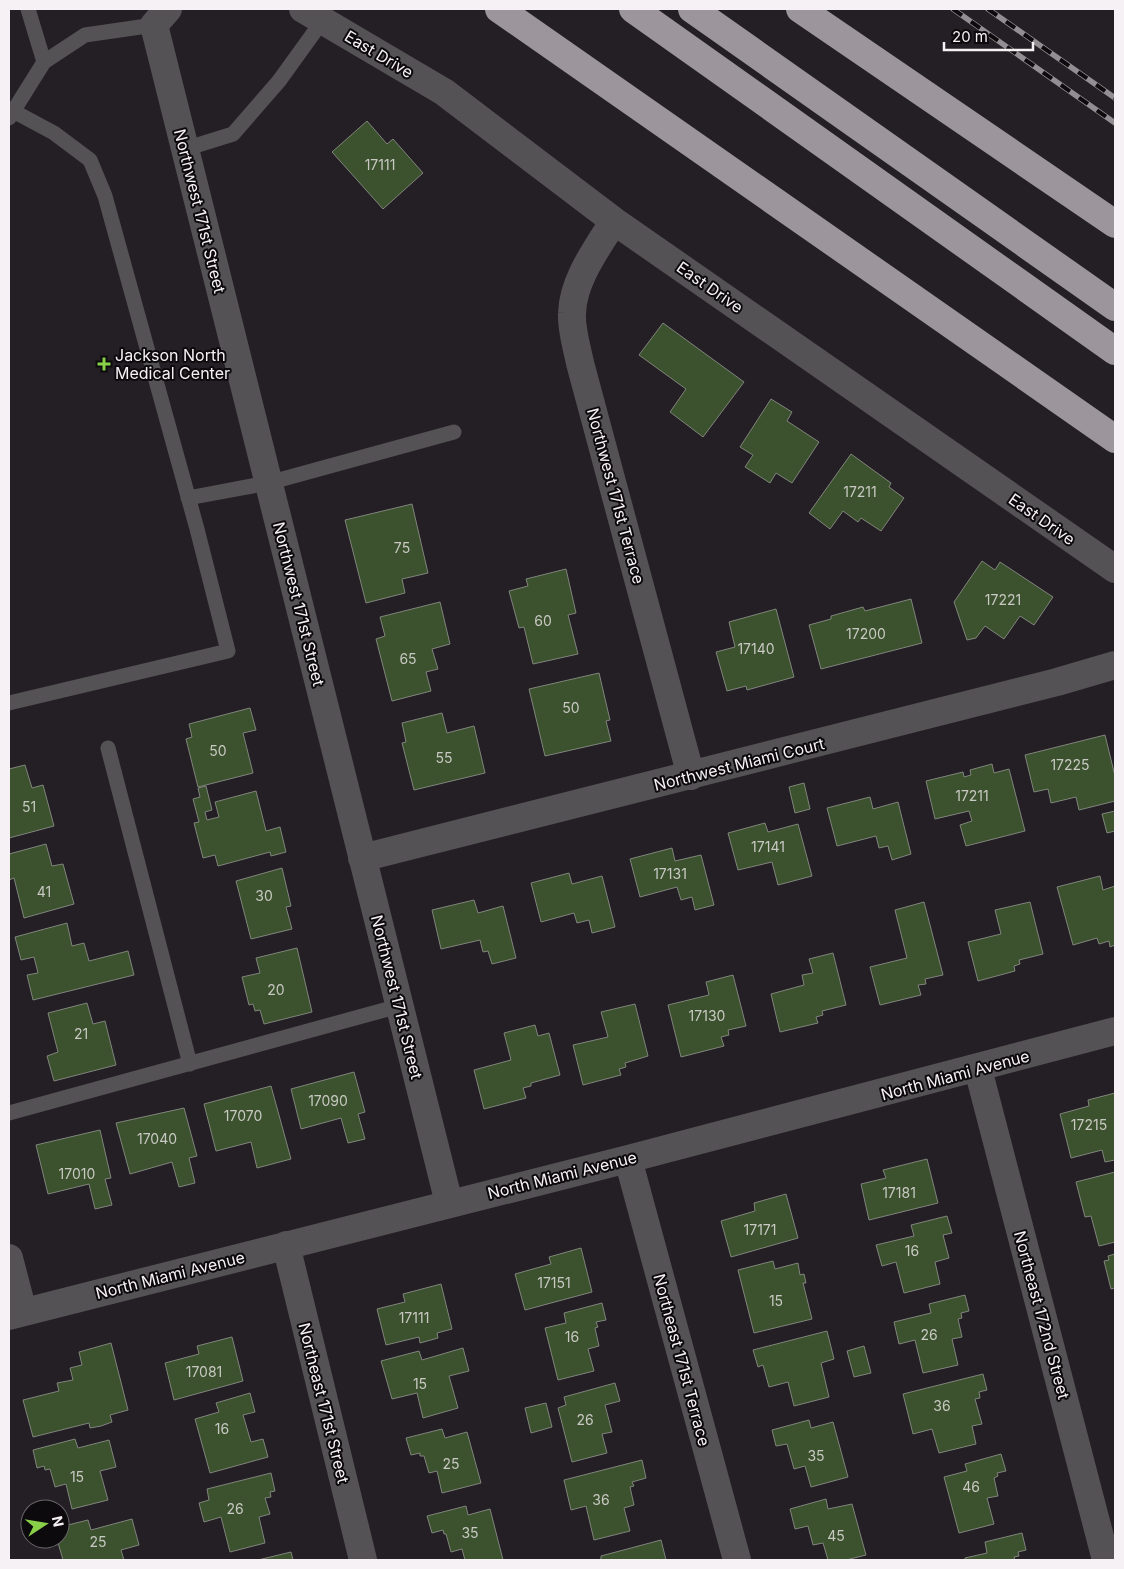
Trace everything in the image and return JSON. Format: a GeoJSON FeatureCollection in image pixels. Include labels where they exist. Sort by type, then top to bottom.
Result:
{"type":"FeatureCollection","features":[{"type":"Feature","properties":{"kind":"highway"},"geometry":{"type":"LineString","coordinates":[[499,9],[1115,439]]}},
{"type":"Feature","properties":{"kind":"highway"},"geometry":{"type":"LineString","coordinates":[[633,9],[1115,351]]}},
{"type":"Feature","properties":{"kind":"highway"},"geometry":{"type":"LineString","coordinates":[[692,9],[1115,307]]}},
{"type":"Feature","properties":{"kind":"highway"},"geometry":{"type":"LineString","coordinates":[[800,9],[1115,224]]}},
{"type":"Feature","properties":{"kind":"street","name":"East Drive"},"geometry":{"type":"LineString","coordinates":[[313,15],[444,92],[614,221],[1115,569]]}},
{"type":"Feature","properties":{"kind":"street","name":"Northwest 171st Street"},"geometry":{"type":"LineString","coordinates":[[161,17],[185,149],[449,1203]]}},
{"type":"Feature","properties":{"kind":"street","name":"Northwest 171st Terrace"},"geometry":{"type":"LineString","coordinates":[[614,221],[593,255],[577,288],[572,313],[580,363],[690,776]]}},
{"type":"Feature","properties":{"kind":"street","name":"Northwest Miami Court"},"geometry":{"type":"LineString","coordinates":[[362,858],[690,776],[1115,665]]}},
{"type":"Feature","properties":{"kind":"street","name":"North Miami Avenue"},"geometry":{"type":"LineString","coordinates":[[16,1314],[449,1203],[628,1160],[978,1069],[1115,1031]]}},
{"type":"Feature","properties":{"kind":"street","name":"Northeast 172nd Street"},"geometry":{"type":"LineString","coordinates":[[978,1069],[1106,1560]]}},
{"type":"Feature","properties":{"kind":"street","name":"Northeast 171st Terrace"},"geometry":{"type":"LineString","coordinates":[[628,1160],[737,1560]]}},
{"type":"Feature","properties":{"kind":"street","name":"Northeast 171st Street"},"geometry":{"type":"LineString","coordinates":[[286,1245],[363,1560]]}},
{"type":"Feature","properties":{"kind":"street"},"geometry":{"type":"LineString","coordinates":[[9,1258],[16,1314]]}},
{"type":"Feature","properties":{"kind":"lane"},"geometry":{"type":"LineString","coordinates":[[28,9],[44,62]]}},
{"type":"Feature","properties":{"kind":"lane"},"geometry":{"type":"LineString","coordinates":[[185,149],[232,134],[278,81],[313,15]]}},
{"type":"Feature","properties":{"kind":"lane"},"geometry":{"type":"LineString","coordinates":[[9,703],[228,651],[105,196],[90,160],[54,133],[11,115],[44,62],[85,35],[161,17]]}},
{"type":"Feature","properties":{"kind":"lane"},"geometry":{"type":"LineString","coordinates":[[188,498],[268,483],[454,432]]}},
{"type":"Feature","properties":{"kind":"lane"},"geometry":{"type":"LineString","coordinates":[[108,748],[190,1064]]}},
{"type":"Feature","properties":{"kind":"lane"},"geometry":{"type":"LineString","coordinates":[[9,1113],[399,1006]]}},
{"type":"Feature","properties":{"kind":"building"},"geometry":{"type":"Polygon","coordinates":[[[367,121],[387,144],[393,139],[423,173],[383,209],[332,152],[367,121]]]}},
{"type":"Feature","properties":{"kind":"building"},"geometry":{"type":"Polygon","coordinates":[[[663,323],[744,382],[703,437],[670,412],[686,389],[639,355],[663,323]]]}},
{"type":"Feature","properties":{"kind":"building"},"geometry":{"type":"Polygon","coordinates":[[[771,399],[792,412],[787,421],[819,442],[792,483],[776,473],[770,483],[745,467],[753,455],[740,447],[771,399]]]}},
{"type":"Feature","properties":{"kind":"building"},"geometry":{"type":"Polygon","coordinates":[[[851,454],[891,483],[889,487],[904,498],[881,531],[861,518],[858,522],[843,511],[830,529],[809,513],[851,454]]]}},
{"type":"Feature","properties":{"kind":"building"},"geometry":{"type":"Polygon","coordinates":[[[412,504],[428,573],[402,579],[405,593],[366,603],[345,520],[412,504]]]}},
{"type":"Feature","properties":{"kind":"building"},"geometry":{"type":"Polygon","coordinates":[[[982,561],[995,570],[1000,562],[1053,597],[1034,625],[1020,616],[1004,639],[985,626],[976,638],[967,640],[954,602],[982,561]]]}},
{"type":"Feature","properties":{"kind":"building"},"geometry":{"type":"Polygon","coordinates":[[[566,569],[576,613],[568,615],[578,654],[533,664],[524,627],[519,628],[509,591],[528,586],[526,579],[566,569]]]}},
{"type":"Feature","properties":{"kind":"building"},"geometry":{"type":"Polygon","coordinates":[[[911,599],[922,643],[821,669],[809,625],[831,619],[831,616],[863,607],[865,611],[911,599]]]}},
{"type":"Feature","properties":{"kind":"building"},"geometry":{"type":"Polygon","coordinates":[[[440,602],[450,644],[432,649],[438,669],[426,672],[431,691],[392,701],[376,639],[385,636],[380,617],[440,602]]]}},
{"type":"Feature","properties":{"kind":"building"},"geometry":{"type":"Polygon","coordinates":[[[776,609],[794,677],[747,690],[746,686],[727,691],[716,652],[735,647],[729,622],[776,609]]]}},
{"type":"Feature","properties":{"kind":"building"},"geometry":{"type":"Polygon","coordinates":[[[599,673],[610,720],[606,721],[611,741],[545,756],[529,689],[599,673]]]}},
{"type":"Feature","properties":{"kind":"building"},"geometry":{"type":"Polygon","coordinates":[[[250,708],[256,730],[243,733],[253,773],[198,787],[186,739],[192,737],[189,724],[250,708]]]}},
{"type":"Feature","properties":{"kind":"building"},"geometry":{"type":"Polygon","coordinates":[[[442,713],[447,733],[474,726],[485,773],[414,790],[402,743],[406,742],[402,723],[442,713]]]}},
{"type":"Feature","properties":{"kind":"building"},"geometry":{"type":"Polygon","coordinates":[[[1105,735],[1115,776],[1115,801],[1079,810],[1076,797],[1051,803],[1048,789],[1034,792],[1025,755],[1105,735]]]}},
{"type":"Feature","properties":{"kind":"building"},"geometry":{"type":"Polygon","coordinates":[[[992,764],[994,773],[1009,769],[1025,831],[966,846],[960,825],[972,821],[969,811],[935,819],[926,781],[963,772],[964,777],[971,775],[970,770],[992,764]]]}},
{"type":"Feature","properties":{"kind":"building"},"geometry":{"type":"Polygon","coordinates":[[[25,765],[32,788],[43,785],[54,826],[9,838],[9,769],[25,765]]]}},
{"type":"Feature","properties":{"kind":"building"},"geometry":{"type":"Polygon","coordinates":[[[804,783],[810,809],[795,813],[789,787],[804,783]]]}},
{"type":"Feature","properties":{"kind":"building"},"geometry":{"type":"Polygon","coordinates":[[[206,786],[212,810],[205,812],[207,820],[219,817],[215,802],[256,791],[266,831],[280,827],[286,852],[271,856],[270,852],[218,866],[215,855],[203,858],[194,823],[199,822],[193,799],[200,797],[198,788],[206,786]]]}},
{"type":"Feature","properties":{"kind":"building"},"geometry":{"type":"Polygon","coordinates":[[[870,797],[873,809],[898,802],[911,854],[892,860],[888,846],[879,848],[876,836],[837,846],[827,808],[870,797]]]}},
{"type":"Feature","properties":{"kind":"building"},"geometry":{"type":"Polygon","coordinates":[[[1115,811],[1115,831],[1107,833],[1102,814],[1115,811]]]}},
{"type":"Feature","properties":{"kind":"building"},"geometry":{"type":"Polygon","coordinates":[[[765,823],[768,832],[798,824],[812,876],[778,885],[772,862],[738,870],[728,833],[765,823]]]}},
{"type":"Feature","properties":{"kind":"building"},"geometry":{"type":"Polygon","coordinates":[[[46,844],[52,866],[63,864],[74,904],[24,918],[14,878],[9,880],[9,854],[46,844]]]}},
{"type":"Feature","properties":{"kind":"building"},"geometry":{"type":"Polygon","coordinates":[[[672,848],[675,861],[701,855],[714,905],[695,910],[692,897],[681,900],[677,887],[640,897],[630,859],[672,848]]]}},
{"type":"Feature","properties":{"kind":"building"},"geometry":{"type":"Polygon","coordinates":[[[282,868],[291,906],[286,907],[292,929],[251,939],[236,881],[282,868]]]}},
{"type":"Feature","properties":{"kind":"building"},"geometry":{"type":"Polygon","coordinates":[[[569,873],[572,884],[602,876],[615,927],[592,933],[589,920],[577,923],[574,913],[541,922],[531,883],[569,873]]]}},
{"type":"Feature","properties":{"kind":"building"},"geometry":{"type":"Polygon","coordinates":[[[1100,876],[1103,890],[1115,886],[1115,945],[1110,947],[1109,941],[1099,944],[1097,938],[1073,945],[1057,887],[1100,876]]]}},
{"type":"Feature","properties":{"kind":"building"},"geometry":{"type":"Polygon","coordinates":[[[474,900],[478,913],[503,906],[516,958],[492,964],[488,951],[483,952],[480,940],[441,949],[432,910],[474,900]]]}},
{"type":"Feature","properties":{"kind":"building"},"geometry":{"type":"Polygon","coordinates":[[[924,902],[943,975],[925,979],[926,984],[918,985],[921,995],[880,1005],[870,967],[907,958],[895,910],[924,902]]]}},
{"type":"Feature","properties":{"kind":"building"},"geometry":{"type":"Polygon","coordinates":[[[1030,902],[1043,954],[1019,960],[1020,964],[1014,966],[1015,971],[978,981],[968,942],[1001,934],[995,910],[1030,902]]]}},
{"type":"Feature","properties":{"kind":"building"},"geometry":{"type":"Polygon","coordinates":[[[67,923],[72,946],[84,943],[89,961],[128,951],[134,975],[33,1000],[27,975],[38,973],[34,957],[21,960],[15,937],[67,923]]]}},
{"type":"Feature","properties":{"kind":"building"},"geometry":{"type":"Polygon","coordinates":[[[297,948],[312,1012],[264,1024],[260,1010],[255,1011],[253,1004],[249,1005],[242,977],[260,973],[256,958],[297,948]]]}},
{"type":"Feature","properties":{"kind":"building"},"geometry":{"type":"Polygon","coordinates":[[[833,953],[846,1005],[822,1011],[823,1015],[816,1017],[818,1023],[780,1032],[771,994],[804,985],[802,975],[813,973],[809,959],[833,953]]]}},
{"type":"Feature","properties":{"kind":"building"},"geometry":{"type":"Polygon","coordinates":[[[733,975],[746,1026],[728,1030],[729,1035],[721,1037],[724,1046],[681,1057],[668,1005],[709,995],[706,982],[733,975]]]}},
{"type":"Feature","properties":{"kind":"building"},"geometry":{"type":"Polygon","coordinates":[[[87,1003],[93,1024],[105,1021],[116,1065],[54,1081],[47,1056],[58,1052],[48,1013],[87,1003]]]}},
{"type":"Feature","properties":{"kind":"building"},"geometry":{"type":"Polygon","coordinates":[[[635,1004],[648,1056],[625,1063],[626,1067],[619,1069],[621,1075],[583,1085],[573,1045],[608,1037],[601,1012],[635,1004]]]}},
{"type":"Feature","properties":{"kind":"building"},"geometry":{"type":"Polygon","coordinates":[[[535,1025],[538,1036],[549,1033],[560,1075],[531,1083],[531,1086],[523,1088],[526,1098],[484,1109],[474,1070],[511,1060],[504,1033],[535,1025]]]}},
{"type":"Feature","properties":{"kind":"building"},"geometry":{"type":"Polygon","coordinates":[[[354,1072],[365,1112],[358,1114],[365,1139],[348,1143],[341,1118],[301,1129],[291,1089],[354,1072]]]}},
{"type":"Feature","properties":{"kind":"building"},"geometry":{"type":"Polygon","coordinates":[[[271,1086],[291,1159],[257,1168],[251,1142],[216,1151],[204,1104],[271,1086]]]}},
{"type":"Feature","properties":{"kind":"building"},"geometry":{"type":"Polygon","coordinates":[[[1115,1093],[1115,1160],[1105,1162],[1102,1150],[1071,1158],[1060,1114],[1089,1106],[1088,1100],[1115,1093]]]}},
{"type":"Feature","properties":{"kind":"building"},"geometry":{"type":"Polygon","coordinates":[[[184,1108],[197,1156],[189,1158],[195,1183],[179,1187],[172,1162],[130,1174],[116,1123],[184,1108]]]}},
{"type":"Feature","properties":{"kind":"building"},"geometry":{"type":"Polygon","coordinates":[[[100,1130],[111,1178],[105,1179],[112,1205],[95,1209],[89,1184],[48,1194],[36,1145],[100,1130]]]}},
{"type":"Feature","properties":{"kind":"building"},"geometry":{"type":"Polygon","coordinates":[[[927,1159],[938,1203],[869,1220],[861,1184],[886,1178],[883,1170],[927,1159]]]}},
{"type":"Feature","properties":{"kind":"building"},"geometry":{"type":"Polygon","coordinates":[[[1115,1172],[1115,1242],[1099,1246],[1091,1216],[1085,1217],[1076,1182],[1115,1172]]]}},
{"type":"Feature","properties":{"kind":"building"},"geometry":{"type":"Polygon","coordinates":[[[786,1194],[798,1238],[731,1257],[721,1221],[755,1211],[754,1203],[786,1194]]]}},
{"type":"Feature","properties":{"kind":"building"},"geometry":{"type":"Polygon","coordinates":[[[947,1216],[952,1233],[943,1235],[949,1258],[935,1262],[940,1284],[904,1293],[896,1262],[882,1266],[876,1245],[914,1236],[911,1225],[947,1216]]]}},
{"type":"Feature","properties":{"kind":"building"},"geometry":{"type":"Polygon","coordinates":[[[581,1248],[592,1292],[525,1310],[515,1274],[551,1264],[549,1257],[581,1248]]]}},
{"type":"Feature","properties":{"kind":"building"},"geometry":{"type":"Polygon","coordinates":[[[1115,1254],[1115,1288],[1111,1289],[1104,1261],[1109,1260],[1108,1256],[1115,1254]]]}},
{"type":"Feature","properties":{"kind":"building"},"geometry":{"type":"Polygon","coordinates":[[[773,1261],[775,1269],[798,1263],[800,1275],[804,1274],[806,1283],[803,1283],[812,1319],[754,1333],[738,1270],[773,1261]]]}},
{"type":"Feature","properties":{"kind":"building"},"geometry":{"type":"Polygon","coordinates":[[[441,1284],[452,1329],[437,1333],[438,1338],[420,1343],[419,1337],[386,1345],[377,1309],[405,1302],[403,1294],[441,1284]]]}},
{"type":"Feature","properties":{"kind":"building"},"geometry":{"type":"Polygon","coordinates":[[[965,1295],[969,1311],[961,1313],[962,1318],[958,1319],[962,1337],[952,1339],[958,1365],[923,1373],[915,1340],[899,1344],[894,1322],[931,1313],[929,1304],[965,1295]]]}},
{"type":"Feature","properties":{"kind":"building"},"geometry":{"type":"Polygon","coordinates":[[[602,1303],[606,1320],[596,1322],[598,1327],[595,1328],[599,1346],[588,1349],[594,1371],[558,1380],[545,1328],[566,1323],[564,1313],[602,1303]]]}},
{"type":"Feature","properties":{"kind":"building"},"geometry":{"type":"Polygon","coordinates":[[[827,1331],[834,1359],[821,1363],[829,1397],[794,1406],[788,1382],[769,1387],[763,1365],[758,1367],[753,1350],[827,1331]]]}},
{"type":"Feature","properties":{"kind":"building"},"geometry":{"type":"Polygon","coordinates":[[[232,1337],[243,1381],[174,1400],[165,1363],[199,1354],[197,1346],[232,1337]]]}},
{"type":"Feature","properties":{"kind":"building"},"geometry":{"type":"Polygon","coordinates":[[[111,1343],[128,1410],[110,1415],[112,1422],[101,1426],[90,1428],[89,1423],[33,1437],[23,1400],[59,1391],[57,1383],[73,1380],[70,1368],[82,1365],[79,1352],[111,1343]]]}},
{"type":"Feature","properties":{"kind":"building"},"geometry":{"type":"Polygon","coordinates":[[[864,1346],[871,1373],[854,1377],[847,1351],[864,1346]]]}},
{"type":"Feature","properties":{"kind":"building"},"geometry":{"type":"Polygon","coordinates":[[[463,1348],[469,1371],[449,1376],[458,1408],[423,1418],[417,1393],[392,1399],[381,1361],[419,1351],[422,1360],[463,1348]]]}},
{"type":"Feature","properties":{"kind":"building"},"geometry":{"type":"Polygon","coordinates":[[[983,1374],[987,1390],[979,1392],[980,1398],[975,1399],[982,1424],[972,1426],[976,1444],[939,1453],[932,1429],[913,1434],[903,1394],[983,1374]]]}},
{"type":"Feature","properties":{"kind":"building"},"geometry":{"type":"Polygon","coordinates":[[[615,1383],[620,1401],[605,1405],[612,1432],[602,1434],[607,1453],[572,1462],[558,1408],[566,1405],[564,1397],[615,1383]]]}},
{"type":"Feature","properties":{"kind":"building"},"geometry":{"type":"Polygon","coordinates":[[[250,1393],[255,1412],[243,1415],[251,1442],[263,1439],[268,1457],[210,1473],[195,1419],[219,1412],[216,1403],[250,1393]]]}},
{"type":"Feature","properties":{"kind":"building"},"geometry":{"type":"Polygon","coordinates":[[[546,1403],[552,1427],[531,1433],[525,1408],[546,1403]]]}},
{"type":"Feature","properties":{"kind":"building"},"geometry":{"type":"Polygon","coordinates":[[[809,1420],[811,1428],[833,1422],[848,1477],[811,1487],[805,1466],[794,1469],[787,1444],[776,1446],[772,1430],[809,1420]]]}},
{"type":"Feature","properties":{"kind":"building"},"geometry":{"type":"Polygon","coordinates":[[[442,1429],[445,1438],[467,1432],[481,1483],[442,1493],[437,1471],[429,1473],[424,1456],[420,1456],[420,1453],[411,1455],[406,1438],[442,1429]]]}},
{"type":"Feature","properties":{"kind":"building"},"geometry":{"type":"Polygon","coordinates":[[[75,1439],[78,1448],[109,1440],[116,1467],[100,1471],[108,1500],[72,1509],[66,1484],[55,1487],[50,1469],[45,1470],[44,1466],[37,1468],[33,1450],[75,1439]]]}},
{"type":"Feature","properties":{"kind":"building"},"geometry":{"type":"Polygon","coordinates":[[[1001,1454],[1006,1471],[997,1473],[998,1476],[994,1478],[998,1496],[987,1498],[994,1524],[959,1533],[944,1477],[967,1471],[965,1464],[1001,1454]]]}},
{"type":"Feature","properties":{"kind":"building"},"geometry":{"type":"Polygon","coordinates":[[[642,1460],[646,1478],[632,1482],[634,1486],[630,1487],[634,1505],[624,1508],[630,1531],[594,1540],[586,1506],[571,1510],[564,1480],[642,1460]]]}},
{"type":"Feature","properties":{"kind":"building"},"geometry":{"type":"Polygon","coordinates":[[[271,1473],[275,1491],[270,1492],[271,1497],[265,1498],[270,1514],[259,1517],[265,1543],[230,1552],[221,1517],[204,1522],[199,1503],[209,1500],[207,1489],[271,1473]]]}},
{"type":"Feature","properties":{"kind":"building"},"geometry":{"type":"Polygon","coordinates":[[[826,1499],[828,1509],[852,1504],[866,1555],[846,1560],[828,1560],[823,1543],[813,1545],[808,1526],[795,1529],[790,1509],[826,1499]]]}},
{"type":"Feature","properties":{"kind":"building"},"geometry":{"type":"Polygon","coordinates":[[[466,1506],[468,1515],[490,1509],[503,1560],[465,1560],[462,1549],[451,1552],[443,1530],[432,1533],[427,1516],[466,1506]]]}},
{"type":"Feature","properties":{"kind":"building"},"geometry":{"type":"Polygon","coordinates":[[[132,1519],[139,1545],[121,1550],[124,1560],[63,1560],[60,1549],[70,1549],[70,1524],[88,1520],[91,1530],[132,1519]]]}},
{"type":"Feature","properties":{"kind":"building"},"geometry":{"type":"Polygon","coordinates":[[[1022,1533],[1026,1550],[1018,1552],[1019,1556],[1014,1557],[1015,1560],[965,1560],[965,1558],[987,1553],[985,1542],[1022,1533]]]}},
{"type":"Feature","properties":{"kind":"building"},"geometry":{"type":"Polygon","coordinates":[[[661,1540],[666,1560],[598,1560],[601,1559],[601,1556],[661,1540]]]}},
{"type":"Feature","properties":{"kind":"building"},"geometry":{"type":"Polygon","coordinates":[[[291,1552],[293,1560],[258,1560],[291,1552]]]}},
{"type":"Feature","properties":{"kind":"railway"},"geometry":{"type":"LineString","coordinates":[[953,9],[1115,123]]}},
{"type":"Feature","properties":{"kind":"railway"},"geometry":{"type":"LineString","coordinates":[[988,9],[1115,98]]}},
{"type":"Feature","properties":{"kind":"place","name":"Jackson North Medical Center"},"geometry":{"type":"Point","coordinates":[104,364]}}]}
